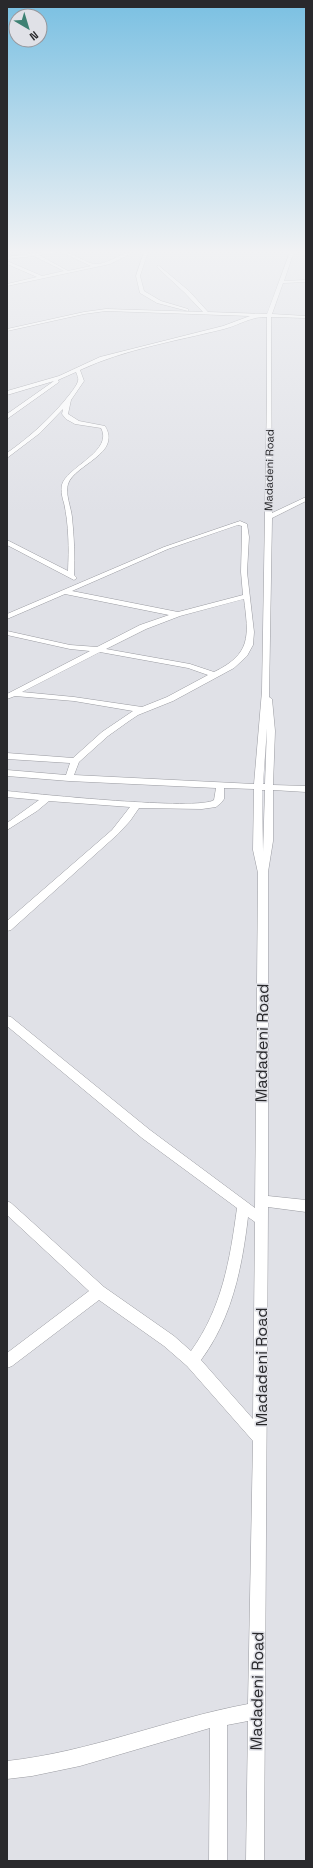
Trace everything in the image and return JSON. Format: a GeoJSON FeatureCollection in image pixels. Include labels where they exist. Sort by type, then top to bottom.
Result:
{"type":"FeatureCollection","features":[{"type":"Feature","properties":{"kind":"street"},"geometry":{"type":"LineString","coordinates":[[7,394],[61,377],[96,360],[174,339]]}},
{"type":"Feature","properties":{"kind":"street","name":"Madadeni Road"},"geometry":{"type":"LineString","coordinates":[[263,873],[258,850],[258,787],[266,691],[270,393],[269,339]]}},
{"type":"Feature","properties":{"kind":"street"},"geometry":{"type":"LineString","coordinates":[[7,456],[41,429],[68,400],[82,378],[78,370]]}},
{"type":"Feature","properties":{"kind":"street"},"geometry":{"type":"LineString","coordinates":[[7,417],[23,407],[61,377]]}},
{"type":"Feature","properties":{"kind":"street"},"geometry":{"type":"LineString","coordinates":[[68,400],[65,414],[68,418],[75,422],[103,427],[106,435],[103,447],[69,477],[64,486],[72,542],[71,576]]}},
{"type":"Feature","properties":{"kind":"street"},"geometry":{"type":"LineString","coordinates":[[268,517],[306,499]]}},
{"type":"Feature","properties":{"kind":"street"},"geometry":{"type":"LineString","coordinates":[[7,617],[166,548],[240,523],[245,525],[244,572],[246,596],[252,621],[248,644],[244,654],[238,662],[228,669],[170,699],[134,713],[105,734],[75,761],[69,778]]}},
{"type":"Feature","properties":{"kind":"street"},"geometry":{"type":"LineString","coordinates":[[7,542],[71,576],[79,585]]}},
{"type":"Feature","properties":{"kind":"street"},"geometry":{"type":"LineString","coordinates":[[65,592],[178,614]]}},
{"type":"Feature","properties":{"kind":"street"},"geometry":{"type":"LineString","coordinates":[[7,697],[16,694],[136,630],[178,614],[246,596]]}},
{"type":"Feature","properties":{"kind":"street"},"geometry":{"type":"LineString","coordinates":[[7,633],[70,647],[100,650],[190,666],[214,675]]}},
{"type":"Feature","properties":{"kind":"street","name":"Madadeni Road"},"geometry":{"type":"LineString","coordinates":[[255,1861],[262,1220],[263,873],[267,851],[270,720],[266,691]]}},
{"type":"Feature","properties":{"kind":"street"},"geometry":{"type":"LineString","coordinates":[[7,692],[74,699],[145,710]]}},
{"type":"Feature","properties":{"kind":"street"},"geometry":{"type":"LineString","coordinates":[[7,756],[75,761]]}},
{"type":"Feature","properties":{"kind":"street"},"geometry":{"type":"LineString","coordinates":[[7,773],[69,778],[306,789]]}},
{"type":"Feature","properties":{"kind":"street"},"geometry":{"type":"LineString","coordinates":[[7,794],[136,805],[212,806],[219,801],[220,784]]}},
{"type":"Feature","properties":{"kind":"street"},"geometry":{"type":"LineString","coordinates":[[7,827],[34,809],[48,797]]}},
{"type":"Feature","properties":{"kind":"street"},"geometry":{"type":"LineString","coordinates":[[7,927],[115,832],[127,819],[136,805]]}},
{"type":"Feature","properties":{"kind":"street"},"geometry":{"type":"LineString","coordinates":[[7,1020],[146,1134],[262,1220]]}},
{"type":"Feature","properties":{"kind":"street"},"geometry":{"type":"LineString","coordinates":[[262,1201],[306,1206]]}},
{"type":"Feature","properties":{"kind":"street"},"geometry":{"type":"LineString","coordinates":[[192,1360],[211,1334],[230,1288],[236,1262],[243,1206]]}},
{"type":"Feature","properties":{"kind":"street"},"geometry":{"type":"LineString","coordinates":[[7,1207],[99,1292],[158,1333],[192,1360],[260,1438]]}},
{"type":"Feature","properties":{"kind":"street"},"geometry":{"type":"LineString","coordinates":[[7,1361],[99,1292]]}},
{"type":"Feature","properties":{"kind":"street"},"geometry":{"type":"LineString","coordinates":[[7,1770],[29,1768],[73,1759],[198,1723],[257,1711]]}},
{"type":"Feature","properties":{"kind":"street"},"geometry":{"type":"LineString","coordinates":[[218,1861],[219,1718]]}}]}
